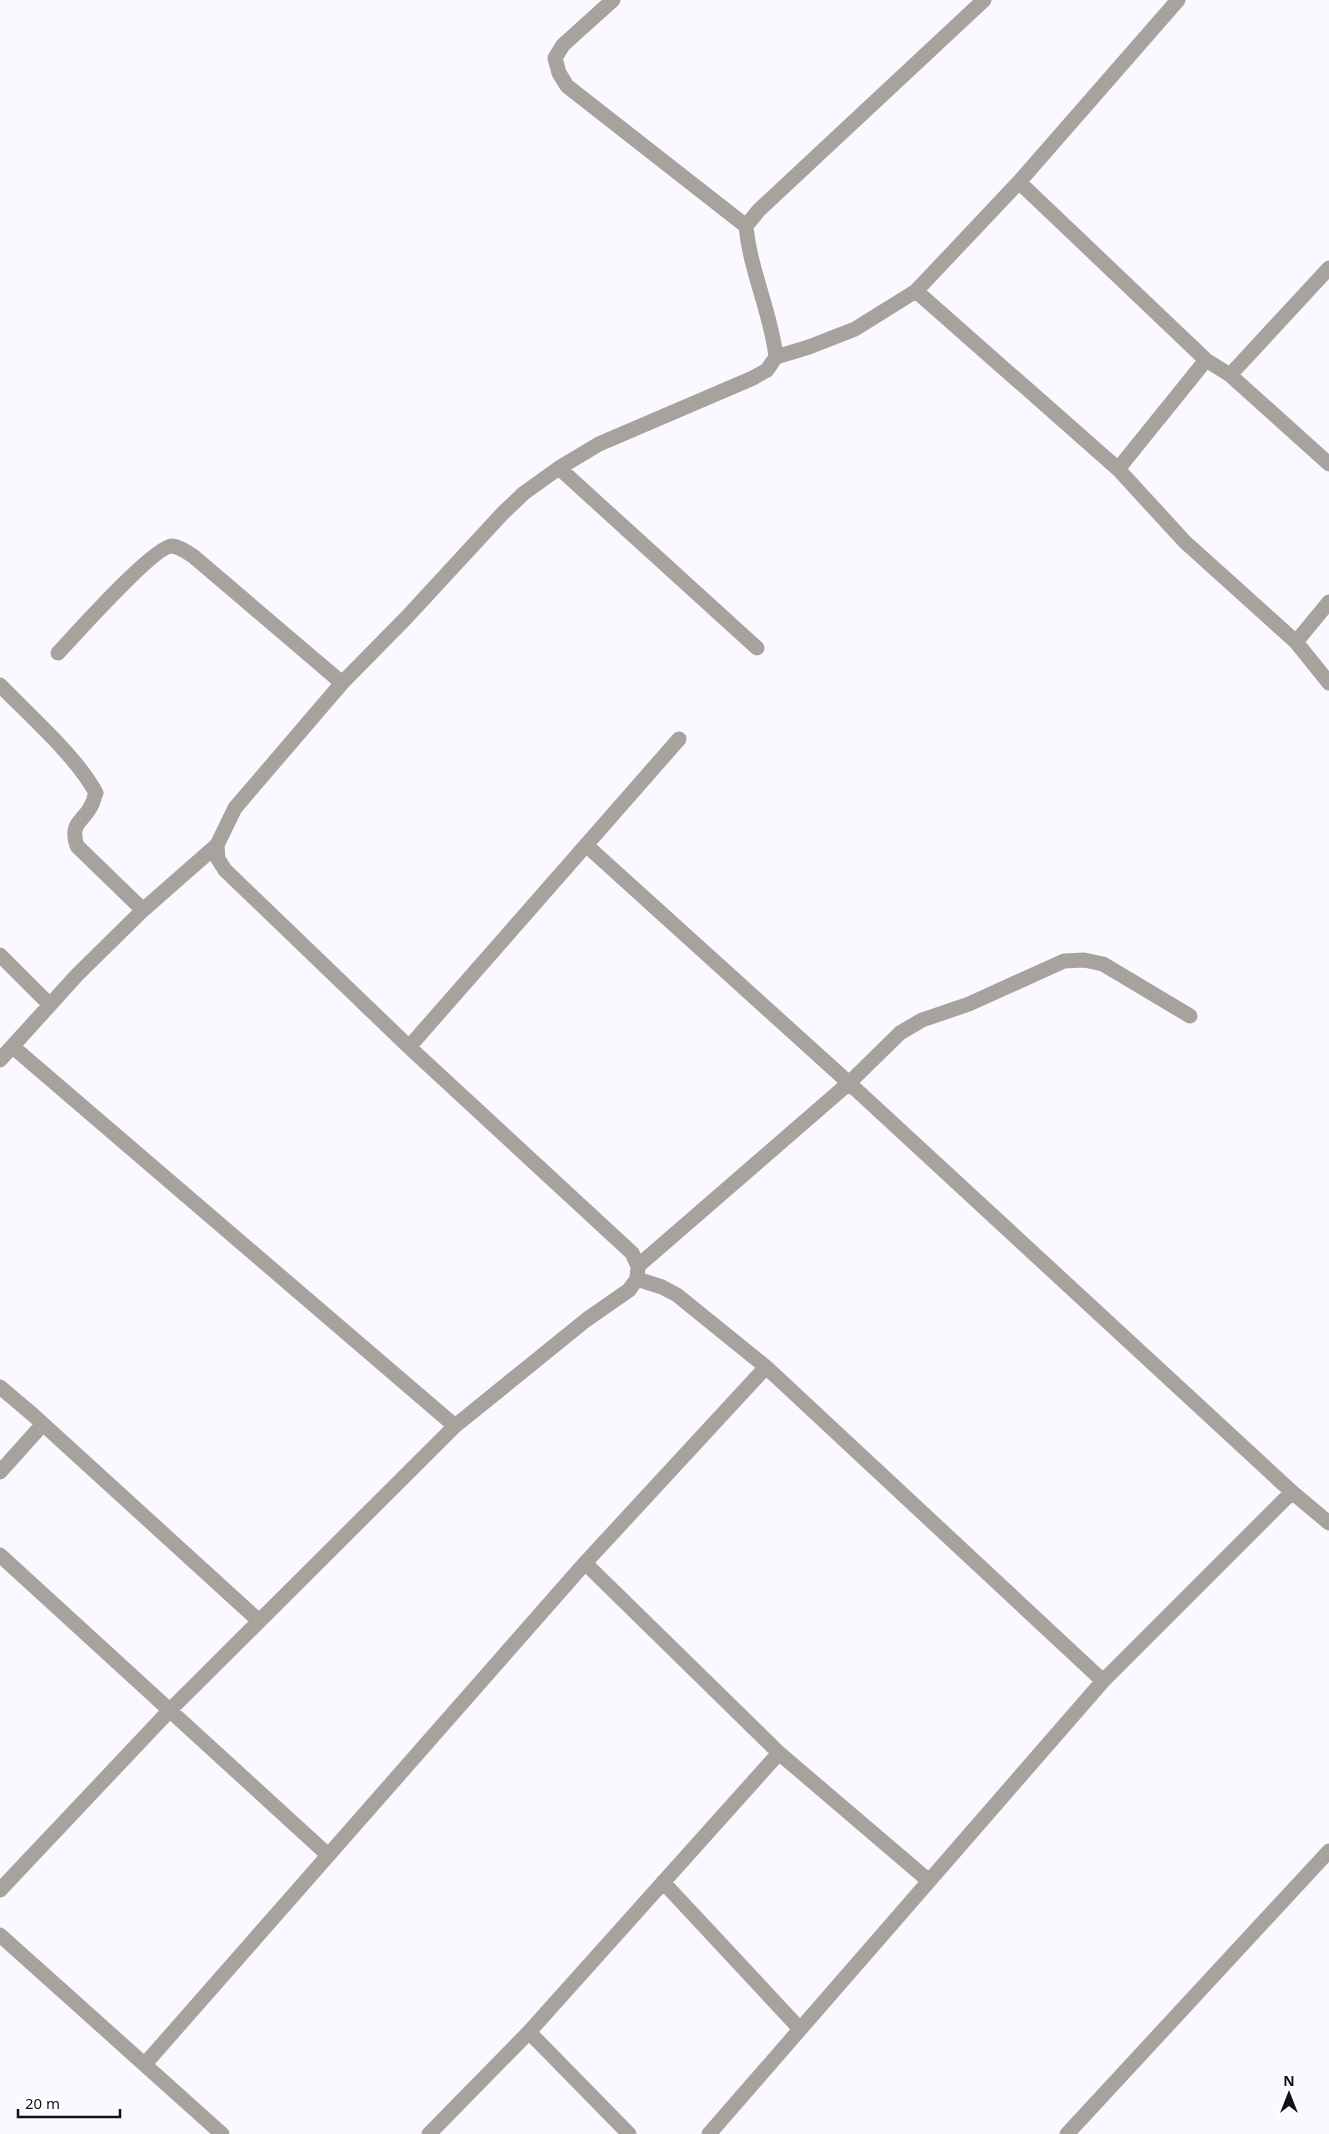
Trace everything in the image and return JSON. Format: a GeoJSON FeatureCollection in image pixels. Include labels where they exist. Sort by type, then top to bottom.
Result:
{"type":"FeatureCollection","features":[{"type":"Feature","properties":{"kind":"street"},"geometry":{"type":"LineString","coordinates":[[613,0],[563,45],[555,58],[559,73],[567,86],[746,226]]}},
{"type":"Feature","properties":{"kind":"street"},"geometry":{"type":"LineString","coordinates":[[776,357],[774,336],[748,245],[746,226],[759,210],[984,0]]}},
{"type":"Feature","properties":{"kind":"street"},"geometry":{"type":"LineString","coordinates":[[0,1060],[77,975],[143,910],[217,846],[235,808],[342,683],[524,493],[559,468],[599,444],[753,378],[767,370],[776,357],[810,347],[855,329],[916,292],[1019,182],[1178,0]]}},
{"type":"Feature","properties":{"kind":"street"},"geometry":{"type":"LineString","coordinates":[[1019,182],[1206,360],[1230,374],[1329,464]]}},
{"type":"Feature","properties":{"kind":"street"},"geometry":{"type":"LineString","coordinates":[[1230,374],[1329,268]]}},
{"type":"Feature","properties":{"kind":"street"},"geometry":{"type":"LineString","coordinates":[[916,292],[1118,469],[1186,542],[1296,642],[1329,683]]}},
{"type":"Feature","properties":{"kind":"street"},"geometry":{"type":"LineString","coordinates":[[1118,469],[1206,360]]}},
{"type":"Feature","properties":{"kind":"street"},"geometry":{"type":"LineString","coordinates":[[559,468],[757,648]]}},
{"type":"Feature","properties":{"kind":"street"},"geometry":{"type":"LineString","coordinates":[[58,653],[144,563],[162,549],[172,546],[182,549],[193,556],[342,683]]}},
{"type":"Feature","properties":{"kind":"street"},"geometry":{"type":"LineString","coordinates":[[1296,642],[1329,602]]}},
{"type":"Feature","properties":{"kind":"street"},"geometry":{"type":"LineString","coordinates":[[0,685],[58,745],[90,782],[96,793],[92,805],[77,824],[73,835],[77,846],[143,910]]}},
{"type":"Feature","properties":{"kind":"street"},"geometry":{"type":"LineString","coordinates":[[409,1047],[679,738]]}},
{"type":"Feature","properties":{"kind":"street"},"geometry":{"type":"LineString","coordinates":[[217,846],[218,859],[225,870],[409,1047],[632,1253],[638,1273],[677,1295],[766,1367],[1103,1681]]}},
{"type":"Feature","properties":{"kind":"street"},"geometry":{"type":"LineString","coordinates":[[586,846],[850,1083],[1292,1492],[1329,1523]]}},
{"type":"Feature","properties":{"kind":"street"},"geometry":{"type":"LineString","coordinates":[[0,955],[50,1005]]}},
{"type":"Feature","properties":{"kind":"street"},"geometry":{"type":"LineString","coordinates":[[0,1890],[170,1710],[455,1426],[586,1320],[629,1290],[638,1273],[850,1083],[900,1033],[922,1020],[969,1004],[1064,961],[1084,960],[1102,964],[1190,1016]]}},
{"type":"Feature","properties":{"kind":"street"},"geometry":{"type":"LineString","coordinates":[[13,1047],[455,1426]]}},
{"type":"Feature","properties":{"kind":"street"},"geometry":{"type":"LineString","coordinates":[[145,2064],[586,1563],[766,1367]]}},
{"type":"Feature","properties":{"kind":"street"},"geometry":{"type":"LineString","coordinates":[[0,1387],[259,1621]]}},
{"type":"Feature","properties":{"kind":"street"},"geometry":{"type":"LineString","coordinates":[[0,1472],[43,1424]]}},
{"type":"Feature","properties":{"kind":"street"},"geometry":{"type":"LineString","coordinates":[[709,2134],[1103,1681],[1292,1492]]}},
{"type":"Feature","properties":{"kind":"street"},"geometry":{"type":"LineString","coordinates":[[0,1555],[328,1855]]}},
{"type":"Feature","properties":{"kind":"street"},"geometry":{"type":"LineString","coordinates":[[586,1563],[779,1753],[929,1881]]}},
{"type":"Feature","properties":{"kind":"street"},"geometry":{"type":"LineString","coordinates":[[429,2134],[529,2032],[779,1753]]}},
{"type":"Feature","properties":{"kind":"street"},"geometry":{"type":"LineString","coordinates":[[1067,2134],[1329,1851]]}},
{"type":"Feature","properties":{"kind":"street"},"geometry":{"type":"LineString","coordinates":[[663,1882],[800,2029]]}},
{"type":"Feature","properties":{"kind":"street"},"geometry":{"type":"LineString","coordinates":[[0,1935],[222,2134]]}},
{"type":"Feature","properties":{"kind":"street"},"geometry":{"type":"LineString","coordinates":[[529,2032],[629,2134]]}}]}
